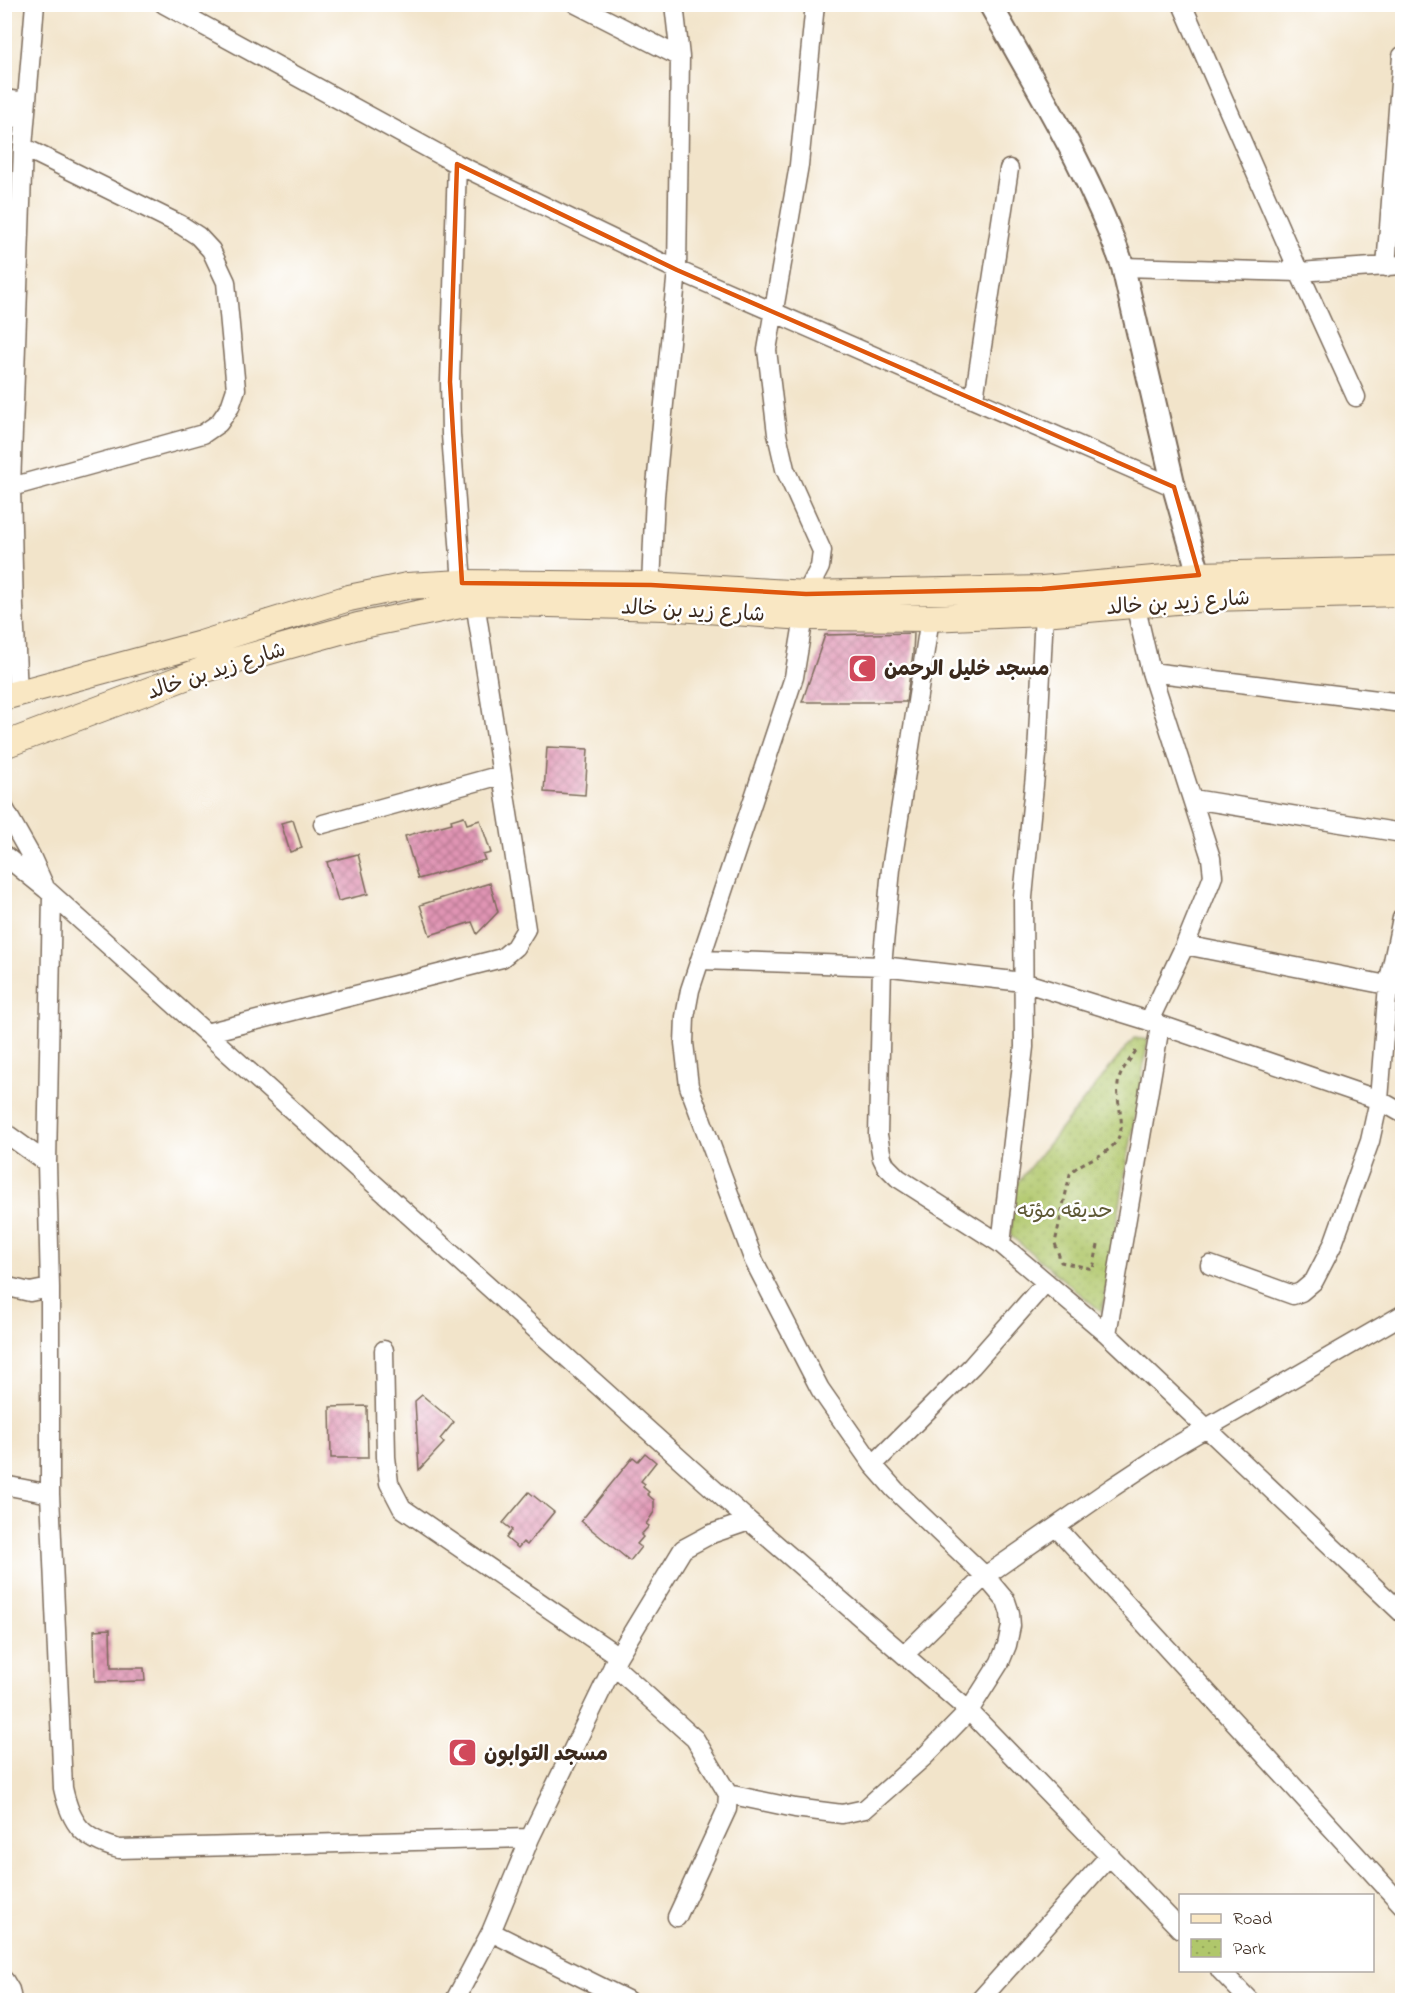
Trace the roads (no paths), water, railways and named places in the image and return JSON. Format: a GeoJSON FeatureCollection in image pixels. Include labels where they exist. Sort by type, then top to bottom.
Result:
{"type":"FeatureCollection","features":[{"type":"Feature","properties":{"kind":"main road","name":"شارع زيد بن خالد"},"geometry":{"type":"LineString","coordinates":[[11,695],[201,644],[349,598],[407,586],[665,607],[805,606],[1042,589],[1199,574],[1402,570]]}},
{"type":"Feature","properties":{"kind":"main road","name":"شارع زيد بن خالد"},"geometry":{"type":"LineString","coordinates":[[4,745],[209,668],[468,592],[651,585],[805,606],[930,618],[1044,614],[1209,598],[1402,593]]}},
{"type":"Feature","properties":{"kind":"street"},"geometry":{"type":"LineString","coordinates":[[11,695],[14,609],[8,488],[25,110],[35,4]]}},
{"type":"Feature","properties":{"kind":"street"},"geometry":{"type":"LineString","coordinates":[[576,4],[680,57]]}},
{"type":"Feature","properties":{"kind":"street"},"geometry":{"type":"LineString","coordinates":[[651,585],[655,496],[677,270],[680,57],[674,4]]}},
{"type":"Feature","properties":{"kind":"street"},"geometry":{"type":"LineString","coordinates":[[728,1794],[795,1808],[842,1814],[865,1809],[925,1756],[969,1712],[1000,1662],[1011,1626],[1006,1601],[985,1576],[895,1490],[873,1465],[820,1389],[754,1261],[689,1086],[685,1065],[685,1017],[690,990],[794,677],[805,606],[820,567],[822,551],[791,486],[780,452],[768,363],[768,337],[799,165],[815,4]]}},
{"type":"Feature","properties":{"kind":"street"},"geometry":{"type":"LineString","coordinates":[[990,4],[1088,183],[1123,267],[1174,487],[1199,574]]}},
{"type":"Feature","properties":{"kind":"street"},"geometry":{"type":"LineString","coordinates":[[1182,4],[1356,397]]}},
{"type":"Feature","properties":{"kind":"street"},"geometry":{"type":"LineString","coordinates":[[175,7],[457,164],[677,270],[1174,487]]}},
{"type":"Feature","properties":{"kind":"street"},"geometry":{"type":"LineString","coordinates":[[1123,267],[1299,272],[1394,266],[1402,56]]}},
{"type":"Feature","properties":{"kind":"street"},"geometry":{"type":"LineString","coordinates":[[4,99],[25,110]]}},
{"type":"Feature","properties":{"kind":"street"},"geometry":{"type":"LineString","coordinates":[[4,116],[25,110]]}},
{"type":"Feature","properties":{"kind":"street"},"geometry":{"type":"LineString","coordinates":[[8,488],[203,434],[219,423],[230,407],[236,389],[226,282],[211,250],[198,236],[181,225],[23,147]]}},
{"type":"Feature","properties":{"kind":"street"},"geometry":{"type":"LineString","coordinates":[[206,1033],[502,958],[515,947],[526,929],[468,592],[451,435],[450,382],[457,164]]}},
{"type":"Feature","properties":{"kind":"street"},"geometry":{"type":"LineString","coordinates":[[974,399],[1009,169]]}},
{"type":"Feature","properties":{"kind":"street"},"geometry":{"type":"LineString","coordinates":[[1107,1334],[1155,1024],[1213,876],[1211,858],[1150,672],[1135,604]]}},
{"type":"Feature","properties":{"kind":"street"},"geometry":{"type":"LineString","coordinates":[[1000,1244],[1024,1047],[1023,897],[1037,754],[1044,614]]}},
{"type":"Feature","properties":{"kind":"street"},"geometry":{"type":"LineString","coordinates":[[930,618],[891,869],[882,966],[878,1118],[882,1158],[886,1166],[898,1178],[1000,1244],[1107,1334],[1402,1613]]}},
{"type":"Feature","properties":{"kind":"street"},"geometry":{"type":"LineString","coordinates":[[1150,672],[1402,703]]}},
{"type":"Feature","properties":{"kind":"street"},"geometry":{"type":"LineString","coordinates":[[323,824],[501,775]]}},
{"type":"Feature","properties":{"kind":"street"},"geometry":{"type":"LineString","coordinates":[[1192,799],[1402,833]]}},
{"type":"Feature","properties":{"kind":"street"},"geometry":{"type":"LineString","coordinates":[[4,808],[49,892],[47,1163],[50,1288],[50,1494],[63,1788],[68,1810],[80,1830],[98,1843],[119,1849],[530,1838]]}},
{"type":"Feature","properties":{"kind":"street"},"geometry":{"type":"LineString","coordinates":[[4,855],[49,892],[749,1521],[969,1712],[1179,1928]]}},
{"type":"Feature","properties":{"kind":"street"},"geometry":{"type":"LineString","coordinates":[[1210,1265],[1293,1294],[1309,1287],[1314,1281],[1333,1244],[1370,1141],[1379,1100],[1402,918]]}},
{"type":"Feature","properties":{"kind":"street"},"geometry":{"type":"LineString","coordinates":[[1185,945],[1395,987]]}},
{"type":"Feature","properties":{"kind":"street"},"geometry":{"type":"LineString","coordinates":[[700,960],[882,966],[1023,982],[1379,1100],[1402,1113]]}},
{"type":"Feature","properties":{"kind":"street"},"geometry":{"type":"LineString","coordinates":[[4,1132],[47,1163]]}},
{"type":"Feature","properties":{"kind":"street"},"geometry":{"type":"LineString","coordinates":[[873,1465],[972,1366],[1046,1282]]}},
{"type":"Feature","properties":{"kind":"street"},"geometry":{"type":"LineString","coordinates":[[4,1286],[30,1292],[50,1288]]}},
{"type":"Feature","properties":{"kind":"street"},"geometry":{"type":"LineString","coordinates":[[904,1655],[985,1576],[1172,1448],[1400,1320]]}},
{"type":"Feature","properties":{"kind":"street"},"geometry":{"type":"LineString","coordinates":[[384,1350],[386,1457],[389,1483],[402,1508],[616,1660],[695,1739],[728,1794],[728,1809],[677,1917]]}},
{"type":"Feature","properties":{"kind":"street"},"geometry":{"type":"LineString","coordinates":[[4,1485],[50,1494]]}},
{"type":"Feature","properties":{"kind":"street"},"geometry":{"type":"LineString","coordinates":[[455,2001],[491,1932],[530,1838],[616,1660],[682,1550],[711,1534],[749,1521]]}},
{"type":"Feature","properties":{"kind":"street"},"geometry":{"type":"LineString","coordinates":[[1056,1527],[1402,1905]]}},
{"type":"Feature","properties":{"kind":"street"},"geometry":{"type":"LineString","coordinates":[[980,2001],[1110,1855]]}},
{"type":"Feature","properties":{"kind":"street"},"geometry":{"type":"LineString","coordinates":[[491,1932],[627,2001]]}},
{"type":"Feature","properties":{"kind":"street"},"geometry":{"type":"LineString","coordinates":[[1221,1972],[1249,2001]]}},
{"type":"Feature","properties":{"kind":"street"},"geometry":{"type":"LineString","coordinates":[[4,1980],[10,1990],[12,2001]]}},
{"type":"Feature","properties":{"kind":"place","name":"مسجد خليل الرحمن"},"geometry":{"type":"Point","coordinates":[863,668]}},
{"type":"Feature","properties":{"kind":"place","name":"مسجد التوابون"},"geometry":{"type":"Point","coordinates":[463,1753]}},
{"type":"Feature","properties":{"kind":"park label","name":"حديقه مؤته"},"geometry":{"type":"Point","coordinates":[1065,1210]}}]}
